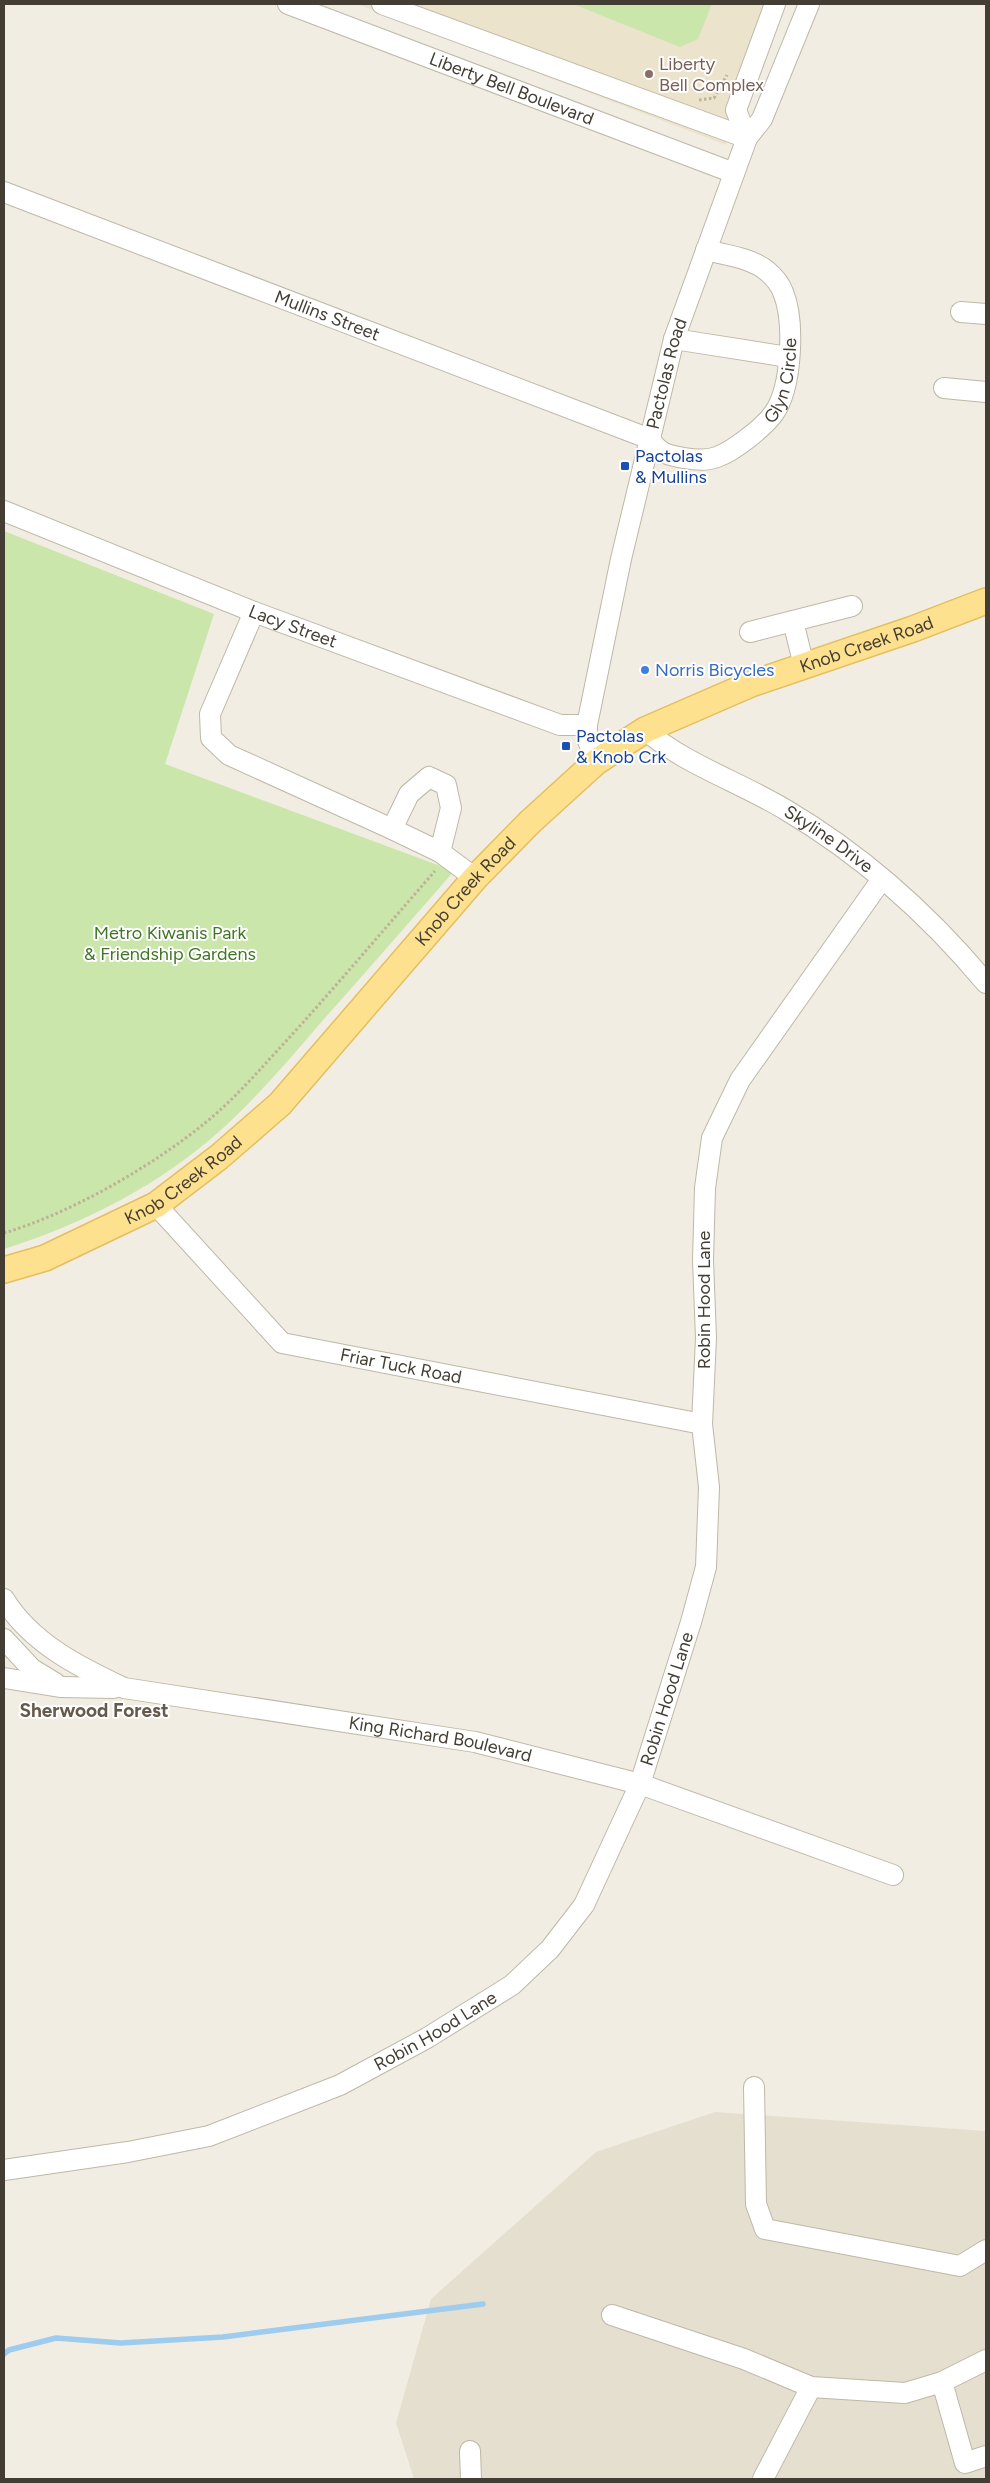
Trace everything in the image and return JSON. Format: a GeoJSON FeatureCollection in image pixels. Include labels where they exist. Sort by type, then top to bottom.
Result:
{"type":"FeatureCollection","features":[{"type":"Feature","properties":{"kind":"main road","name":"Knob Creek Road"},"geometry":{"type":"LineString","coordinates":[[4,1270],[45,1258],[156,1204],[219,1157],[280,1104],[475,878],[530,822],[596,762],[645,730],[751,684],[913,629],[986,601]]}},
{"type":"Feature","properties":{"kind":"street","name":"Liberty Bell Boulevard"},"geometry":{"type":"LineString","coordinates":[[288,4],[734,173]]}},
{"type":"Feature","properties":{"kind":"street","name":"Liberty Bell Boulevard"},"geometry":{"type":"LineString","coordinates":[[382,4],[746,138]]}},
{"type":"Feature","properties":{"kind":"street"},"geometry":{"type":"LineString","coordinates":[[746,138],[736,110],[775,4]]}},
{"type":"Feature","properties":{"kind":"street","name":"Pactolas Road"},"geometry":{"type":"LineString","coordinates":[[596,762],[587,738],[587,725],[621,559],[674,339],[746,138],[762,119],[809,4]]}},
{"type":"Feature","properties":{"kind":"street","name":"Mullins Street"},"geometry":{"type":"LineString","coordinates":[[4,192],[650,440]]}},
{"type":"Feature","properties":{"kind":"street","name":"Glyn Circle"},"geometry":{"type":"LineString","coordinates":[[650,440],[657,451],[667,455],[700,461],[719,457],[752,435],[774,413],[785,389],[790,322],[783,291],[774,277],[765,269],[706,250]]}},
{"type":"Feature","properties":{"kind":"street"},"geometry":{"type":"LineString","coordinates":[[961,312],[986,314]]}},
{"type":"Feature","properties":{"kind":"street"},"geometry":{"type":"LineString","coordinates":[[674,339],[788,357]]}},
{"type":"Feature","properties":{"kind":"street"},"geometry":{"type":"LineString","coordinates":[[944,388],[986,392]]}},
{"type":"Feature","properties":{"kind":"street","name":"Lacy Street"},"geometry":{"type":"LineString","coordinates":[[4,511],[254,612],[560,725],[587,725]]}},
{"type":"Feature","properties":{"kind":"street"},"geometry":{"type":"LineString","coordinates":[[750,632],[852,606]]}},
{"type":"Feature","properties":{"kind":"street"},"geometry":{"type":"LineString","coordinates":[[254,612],[210,714],[210,738],[229,755],[443,854],[475,878]]}},
{"type":"Feature","properties":{"kind":"street"},"geometry":{"type":"LineString","coordinates":[[793,621],[804,666]]}},
{"type":"Feature","properties":{"kind":"street","name":"Skyline Drive"},"geometry":{"type":"LineString","coordinates":[[645,730],[664,746],[786,810],[832,840],[882,879],[954,945],[986,983]]}},
{"type":"Feature","properties":{"kind":"street"},"geometry":{"type":"LineString","coordinates":[[392,829],[409,794],[429,777],[446,785],[451,808],[443,854]]}},
{"type":"Feature","properties":{"kind":"street","name":"Robin Hood Lane"},"geometry":{"type":"LineString","coordinates":[[4,2170],[128,2152],[209,2136],[340,2085],[426,2038],[512,1985],[550,1949],[584,1905],[640,1784],[691,1622],[706,1567],[709,1486],[702,1424],[706,1338],[703,1260],[705,1188],[712,1138],[740,1080],[882,879]]}},
{"type":"Feature","properties":{"kind":"street","name":"Friar Tuck Road"},"geometry":{"type":"LineString","coordinates":[[156,1204],[282,1343],[702,1424]]}},
{"type":"Feature","properties":{"kind":"street","name":"King Richard Boulevard"},"geometry":{"type":"LineString","coordinates":[[4,1598],[10,1608],[30,1630],[57,1653],[86,1671],[124,1688],[475,1742],[640,1784],[893,1875]]}},
{"type":"Feature","properties":{"kind":"street"},"geometry":{"type":"LineString","coordinates":[[30,1630],[7,1648],[32,1669],[60,1687]]}},
{"type":"Feature","properties":{"kind":"street"},"geometry":{"type":"LineString","coordinates":[[4,1678],[60,1687],[124,1688]]}},
{"type":"Feature","properties":{"kind":"street"},"geometry":{"type":"LineString","coordinates":[[754,2087],[756,2204],[765,2229],[960,2266],[986,2250]]}},
{"type":"Feature","properties":{"kind":"street"},"geometry":{"type":"LineString","coordinates":[[612,2315],[744,2359],[811,2387],[905,2393],[942,2382],[986,2360]]}},
{"type":"Feature","properties":{"kind":"street"},"geometry":{"type":"LineString","coordinates":[[942,2382],[965,2463],[986,2456]]}},
{"type":"Feature","properties":{"kind":"street"},"geometry":{"type":"LineString","coordinates":[[763,2479],[811,2387]]}},
{"type":"Feature","properties":{"kind":"street"},"geometry":{"type":"LineString","coordinates":[[470,2451],[471,2479]]}},
{"type":"Feature","properties":{"kind":"path"},"geometry":{"type":"LineString","coordinates":[[692,101],[714,98],[731,69]]}},
{"type":"Feature","properties":{"kind":"path"},"geometry":{"type":"LineString","coordinates":[[4,1233],[32,1224],[88,1198],[158,1157],[205,1123],[232,1099],[311,1014],[443,854]]}},
{"type":"Feature","properties":{"kind":"shaded area","name":"Liberty Bell Complex"},"geometry":{"type":"Polygon","coordinates":[[[357,4],[785,4],[726,145],[357,4]]]}},
{"type":"Feature","properties":{"kind":"shaded area"},"geometry":{"type":"Polygon","coordinates":[[[715,2112],[986,2131],[986,2479],[414,2479],[396,2423],[431,2299],[596,2152],[715,2112]]]}},
{"type":"Feature","properties":{"kind":"green space"},"geometry":{"type":"Polygon","coordinates":[[[573,4],[712,4],[698,39],[680,47],[573,4]]]}},
{"type":"Feature","properties":{"kind":"green space","name":"Metro Kiwanis Park & Friendship Gardens"},"geometry":{"type":"Polygon","coordinates":[[[4,531],[214,614],[165,764],[454,871],[268,1083],[207,1142],[161,1176],[111,1205],[85,1218],[4,1249],[4,531]]]}},
{"type":"Feature","properties":{"kind":"waterway"},"geometry":{"type":"LineString","coordinates":[[4,2354],[9,2350],[56,2338],[121,2343],[223,2337],[483,2304]]}},
{"type":"Feature","properties":{"kind":"place","name":"Liberty Bell Complex"},"geometry":{"type":"Point","coordinates":[649,74]}},
{"type":"Feature","properties":{"kind":"place","name":"Pactolas & Mullins"},"geometry":{"type":"Point","coordinates":[625,466]}},
{"type":"Feature","properties":{"kind":"place","name":"Norris Bicycles"},"geometry":{"type":"Point","coordinates":[645,670]}},
{"type":"Feature","properties":{"kind":"place","name":"Pactolas & Knob Crk"},"geometry":{"type":"Point","coordinates":[566,746]}},
{"type":"Feature","properties":{"kind":"district","name":"Sherwood Forest"},"geometry":{"type":"Point","coordinates":[94,1710]}}]}
